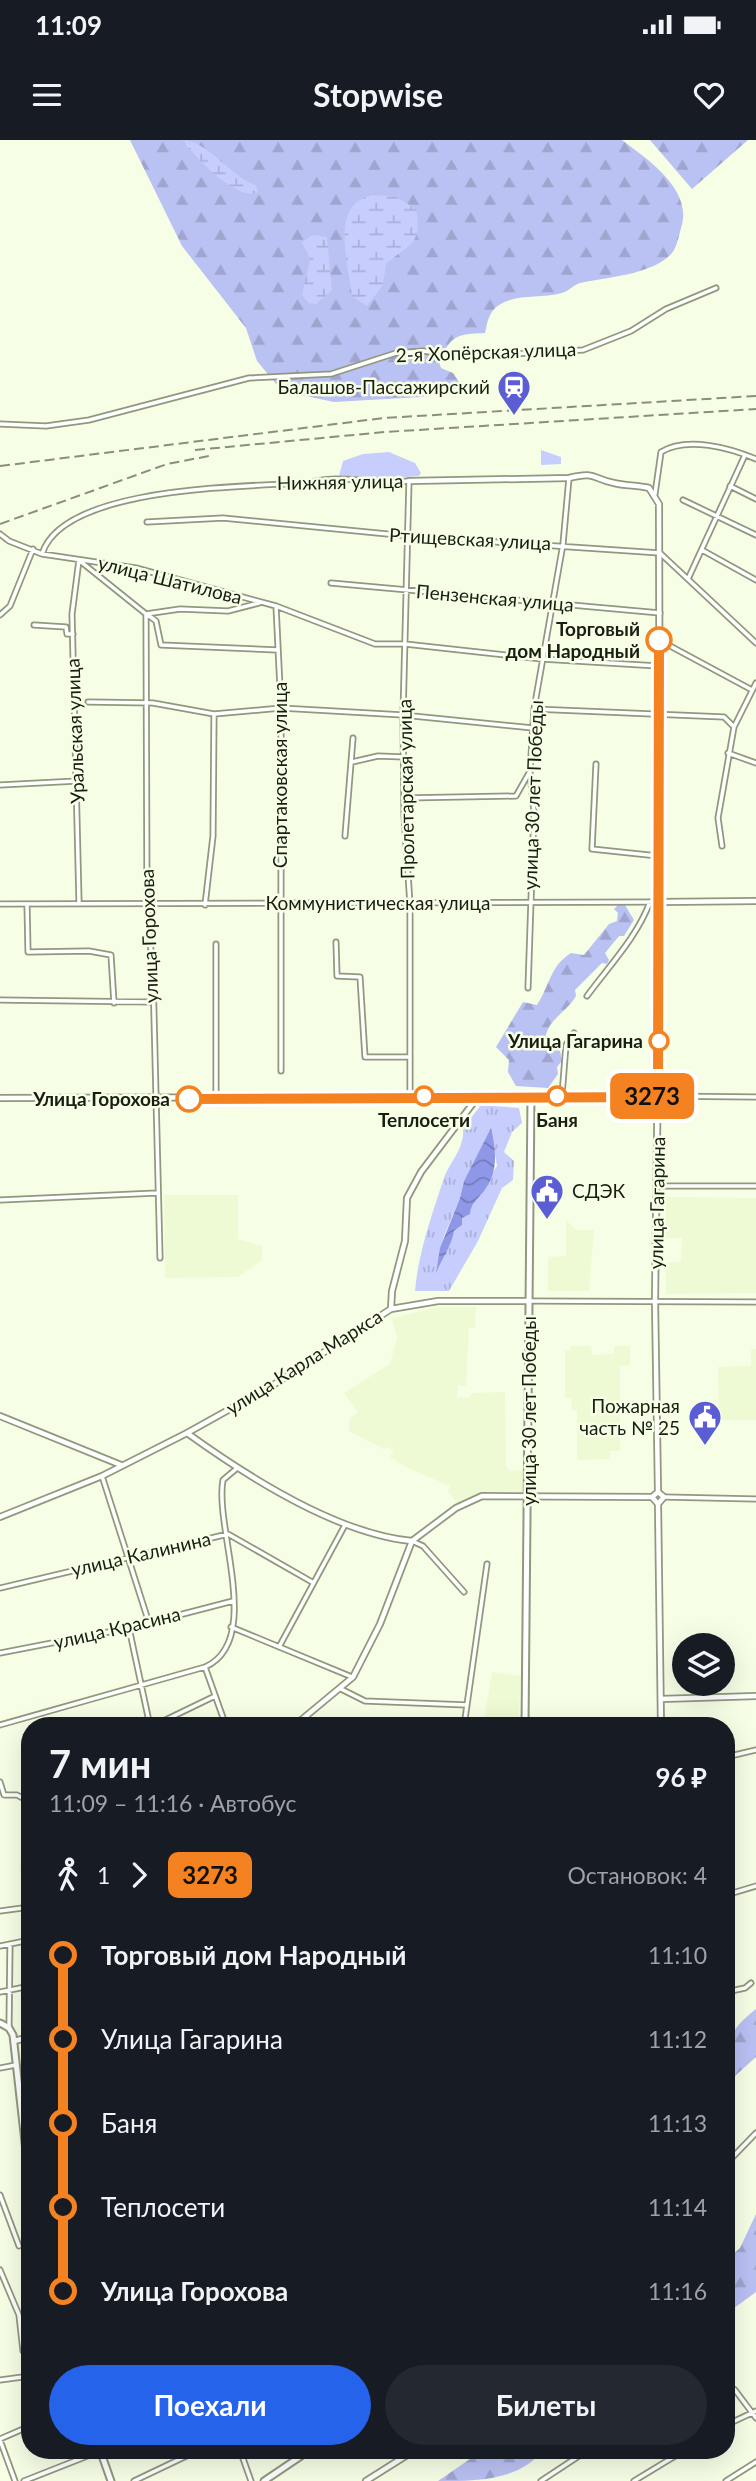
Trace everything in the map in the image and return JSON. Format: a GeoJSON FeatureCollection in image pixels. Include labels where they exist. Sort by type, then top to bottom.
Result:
{"type":"FeatureCollection","features":[{"type":"Feature","properties":{"kind":"main road","name":"улица 30 лет Победы"},"geometry":{"type":"LineString","coordinates":[[525,1717],[531,1096]]}},
{"type":"Feature","properties":{"kind":"main road"},"geometry":{"type":"LineString","coordinates":[[0,2023],[9,2028],[14,2041],[21,2098]]}},
{"type":"Feature","properties":{"kind":"main road"},"geometry":{"type":"LineString","coordinates":[[103,2459],[111,2481]]}},
{"type":"Feature","properties":{"kind":"main road"},"geometry":{"type":"LineString","coordinates":[[264,2481],[297,2459]]}},
{"type":"Feature","properties":{"kind":"street","name":"2-я Хопёрская улица"},"geometry":{"type":"LineString","coordinates":[[0,424],[46,426],[89,420],[249,378],[331,374],[403,352],[424,351],[459,357],[583,350],[631,331],[666,309],[716,288]]}},
{"type":"Feature","properties":{"kind":"street"},"geometry":{"type":"LineString","coordinates":[[655,494],[662,452],[673,445],[731,449],[756,459]]}},
{"type":"Feature","properties":{"kind":"street"},"geometry":{"type":"LineString","coordinates":[[688,579],[745,455]]}},
{"type":"Feature","properties":{"kind":"street","name":"Нижняя улица"},"geometry":{"type":"LineString","coordinates":[[42,554],[47,539],[76,518],[141,498],[238,485],[335,479],[382,484],[409,481],[569,478],[585,474],[600,476],[610,483],[649,488],[655,494]]}},
{"type":"Feature","properties":{"kind":"street","name":"улица 30 лет Победы"},"geometry":{"type":"LineString","coordinates":[[528,989],[534,812],[530,772],[534,709],[563,544],[569,478]]}},
{"type":"Feature","properties":{"kind":"street","name":"Пролетарская улица"},"geometry":{"type":"LineString","coordinates":[[409,481],[403,715],[410,904],[410,1096]]}},
{"type":"Feature","properties":{"kind":"street"},"geometry":{"type":"LineString","coordinates":[[730,486],[756,499]]}},
{"type":"Feature","properties":{"kind":"street","name":"улица Гагарина"},"geometry":{"type":"LineString","coordinates":[[655,494],[659,504],[660,553],[660,902],[655,1301],[658,1492]]}},
{"type":"Feature","properties":{"kind":"street"},"geometry":{"type":"LineString","coordinates":[[683,500],[756,535]]}},
{"type":"Feature","properties":{"kind":"street","name":"Ртищевская улица"},"geometry":{"type":"LineString","coordinates":[[148,522],[223,518],[408,536],[563,544],[660,553]]}},
{"type":"Feature","properties":{"kind":"street"},"geometry":{"type":"LineString","coordinates":[[0,534],[9,541],[33,548],[42,554]]}},
{"type":"Feature","properties":{"kind":"street"},"geometry":{"type":"LineString","coordinates":[[0,615],[10,606],[33,548]]}},
{"type":"Feature","properties":{"kind":"street"},"geometry":{"type":"LineString","coordinates":[[702,550],[756,580]]}},
{"type":"Feature","properties":{"kind":"street"},"geometry":{"type":"LineString","coordinates":[[660,553],[756,643]]}},
{"type":"Feature","properties":{"kind":"street","name":"улица Шатилова"},"geometry":{"type":"LineString","coordinates":[[42,554],[136,568],[262,602],[375,644],[405,644],[542,659],[658,666]]}},
{"type":"Feature","properties":{"kind":"street","name":"улица Шатилова"},"geometry":{"type":"LineString","coordinates":[[79,560],[146,614],[180,609],[229,611],[262,602]]}},
{"type":"Feature","properties":{"kind":"street","name":"Уральская улица"},"geometry":{"type":"LineString","coordinates":[[79,560],[73,634],[79,902]]}},
{"type":"Feature","properties":{"kind":"street","name":"Пензенская улица"},"geometry":{"type":"LineString","coordinates":[[331,583],[660,613]]}},
{"type":"Feature","properties":{"kind":"street","name":"Спартаковская улица"},"geometry":{"type":"LineString","coordinates":[[276,606],[281,708],[281,1071]]}},
{"type":"Feature","properties":{"kind":"street"},"geometry":{"type":"LineString","coordinates":[[146,614],[156,621],[161,645],[278,650]]}},
{"type":"Feature","properties":{"kind":"street","name":"улица Горохова"},"geometry":{"type":"LineString","coordinates":[[146,614],[147,903],[160,1258]]}},
{"type":"Feature","properties":{"kind":"street"},"geometry":{"type":"LineString","coordinates":[[34,625],[62,625],[66,627],[67,634],[73,634]]}},
{"type":"Feature","properties":{"kind":"street"},"geometry":{"type":"LineString","coordinates":[[659,640],[752,690]]}},
{"type":"Feature","properties":{"kind":"street"},"geometry":{"type":"LineString","coordinates":[[722,846],[718,818],[728,753],[734,726],[756,683]]}},
{"type":"Feature","properties":{"kind":"street"},"geometry":{"type":"LineString","coordinates":[[88,702],[147,703],[214,714],[281,708],[403,715],[533,729]]}},
{"type":"Feature","properties":{"kind":"street"},"geometry":{"type":"LineString","coordinates":[[534,709],[723,717],[734,726]]}},
{"type":"Feature","properties":{"kind":"street"},"geometry":{"type":"LineString","coordinates":[[205,905],[213,836],[214,714]]}},
{"type":"Feature","properties":{"kind":"street"},"geometry":{"type":"LineString","coordinates":[[345,836],[353,737]]}},
{"type":"Feature","properties":{"kind":"street"},"geometry":{"type":"LineString","coordinates":[[728,753],[756,763]]}},
{"type":"Feature","properties":{"kind":"street"},"geometry":{"type":"LineString","coordinates":[[352,761],[378,756],[404,757]]}},
{"type":"Feature","properties":{"kind":"street"},"geometry":{"type":"LineString","coordinates":[[596,764],[592,849],[658,856]]}},
{"type":"Feature","properties":{"kind":"street"},"geometry":{"type":"LineString","coordinates":[[405,798],[516,796],[530,772]]}},
{"type":"Feature","properties":{"kind":"street"},"geometry":{"type":"LineString","coordinates":[[0,785],[77,781]]}},
{"type":"Feature","properties":{"kind":"street","name":"Коммунистическая улица"},"geometry":{"type":"LineString","coordinates":[[0,904],[756,901]]}},
{"type":"Feature","properties":{"kind":"street"},"geometry":{"type":"LineString","coordinates":[[587,996],[615,962],[644,918],[650,902]]}},
{"type":"Feature","properties":{"kind":"street"},"geometry":{"type":"LineString","coordinates":[[27,904],[28,952],[111,955],[114,1003]]}},
{"type":"Feature","properties":{"kind":"street"},"geometry":{"type":"LineString","coordinates":[[336,942],[337,976],[359,976],[365,1057],[410,1057]]}},
{"type":"Feature","properties":{"kind":"street"},"geometry":{"type":"LineString","coordinates":[[216,944],[216,1098]]}},
{"type":"Feature","properties":{"kind":"street"},"geometry":{"type":"LineString","coordinates":[[0,1000],[151,1002]]}},
{"type":"Feature","properties":{"kind":"street"},"geometry":{"type":"LineString","coordinates":[[562,1096],[566,1045],[574,1033]]}},
{"type":"Feature","properties":{"kind":"street"},"geometry":{"type":"LineString","coordinates":[[0,1098],[756,1097]]}},
{"type":"Feature","properties":{"kind":"street"},"geometry":{"type":"LineString","coordinates":[[391,1309],[392,1291],[405,1241],[407,1198],[421,1172],[477,1098]]}},
{"type":"Feature","properties":{"kind":"street"},"geometry":{"type":"LineString","coordinates":[[657,1186],[756,1186]]}},
{"type":"Feature","properties":{"kind":"street"},"geometry":{"type":"LineString","coordinates":[[0,1200],[158,1193]]}},
{"type":"Feature","properties":{"kind":"street","name":"улица Карла Маркса"},"geometry":{"type":"LineString","coordinates":[[0,1517],[102,1476],[187,1433],[273,1385],[391,1309],[438,1301],[756,1302]]}},
{"type":"Feature","properties":{"kind":"street"},"geometry":{"type":"LineString","coordinates":[[1,1418],[121,1465]]}},
{"type":"Feature","properties":{"kind":"street"},"geometry":{"type":"LineString","coordinates":[[187,1433],[236,1469],[345,1525],[381,1537],[412,1541],[423,1546],[464,1592]]}},
{"type":"Feature","properties":{"kind":"street"},"geometry":{"type":"LineString","coordinates":[[28,1717],[205,1667],[216,1662],[228,1648],[233,1637],[233,1601],[228,1534],[221,1491],[223,1480],[236,1469]]}},
{"type":"Feature","properties":{"kind":"street"},"geometry":{"type":"LineString","coordinates":[[102,1476],[149,1623]]}},
{"type":"Feature","properties":{"kind":"street"},"geometry":{"type":"LineString","coordinates":[[306,1717],[353,1677],[380,1624],[412,1541],[456,1508],[482,1496],[652,1497],[658,1492],[664,1497],[756,1499]]}},
{"type":"Feature","properties":{"kind":"street"},"geometry":{"type":"LineString","coordinates":[[652,1497],[658,1504],[661,1717]]}},
{"type":"Feature","properties":{"kind":"street"},"geometry":{"type":"LineString","coordinates":[[658,1504],[664,1497]]}},
{"type":"Feature","properties":{"kind":"street"},"geometry":{"type":"LineString","coordinates":[[279,1647],[312,1581],[345,1525]]}},
{"type":"Feature","properties":{"kind":"street","name":"улица Калинина"},"geometry":{"type":"LineString","coordinates":[[0,1588],[228,1534],[312,1581]]}},
{"type":"Feature","properties":{"kind":"street"},"geometry":{"type":"LineString","coordinates":[[465,1717],[487,1564]]}},
{"type":"Feature","properties":{"kind":"street","name":"улица Красина"},"geometry":{"type":"LineString","coordinates":[[0,1653],[129,1628],[233,1601]]}},
{"type":"Feature","properties":{"kind":"street"},"geometry":{"type":"LineString","coordinates":[[129,1628],[149,1717]]}},
{"type":"Feature","properties":{"kind":"street"},"geometry":{"type":"LineString","coordinates":[[231,1628],[353,1677]]}},
{"type":"Feature","properties":{"kind":"street"},"geometry":{"type":"LineString","coordinates":[[205,1667],[223,1717]]}},
{"type":"Feature","properties":{"kind":"street"},"geometry":{"type":"LineString","coordinates":[[341,1689],[365,1701],[467,1705]]}},
{"type":"Feature","properties":{"kind":"street"},"geometry":{"type":"LineString","coordinates":[[170,1717],[215,1696]]}},
{"type":"Feature","properties":{"kind":"street"},"geometry":{"type":"LineString","coordinates":[[661,1699],[756,1696]]}},
{"type":"Feature","properties":{"kind":"street"},"geometry":{"type":"LineString","coordinates":[[0,1725],[21,1719]]}},
{"type":"Feature","properties":{"kind":"street"},"geometry":{"type":"LineString","coordinates":[[735,1755],[756,1750]]}},
{"type":"Feature","properties":{"kind":"street"},"geometry":{"type":"LineString","coordinates":[[0,1782],[4,1796],[21,1798]]}},
{"type":"Feature","properties":{"kind":"street"},"geometry":{"type":"LineString","coordinates":[[735,1892],[756,1886]]}},
{"type":"Feature","properties":{"kind":"street"},"geometry":{"type":"LineString","coordinates":[[0,1911],[21,1908]]}},
{"type":"Feature","properties":{"kind":"street"},"geometry":{"type":"LineString","coordinates":[[0,1946],[21,1942]]}},
{"type":"Feature","properties":{"kind":"street"},"geometry":{"type":"LineString","coordinates":[[9,2028],[10,1944]]}},
{"type":"Feature","properties":{"kind":"street"},"geometry":{"type":"LineString","coordinates":[[735,1990],[745,1988],[751,1983]]}},
{"type":"Feature","properties":{"kind":"street"},"geometry":{"type":"LineString","coordinates":[[0,1992],[21,1988]]}},
{"type":"Feature","properties":{"kind":"street"},"geometry":{"type":"LineString","coordinates":[[14,2041],[21,2039]]}},
{"type":"Feature","properties":{"kind":"street"},"geometry":{"type":"LineString","coordinates":[[0,2068],[16,2065]]}},
{"type":"Feature","properties":{"kind":"street"},"geometry":{"type":"LineString","coordinates":[[735,2155],[756,2133]]}},
{"type":"Feature","properties":{"kind":"street"},"geometry":{"type":"LineString","coordinates":[[0,2195],[19,2246]]}},
{"type":"Feature","properties":{"kind":"street"},"geometry":{"type":"LineString","coordinates":[[0,2270],[21,2325]]}},
{"type":"Feature","properties":{"kind":"street"},"geometry":{"type":"LineString","coordinates":[[0,2380],[21,2377]]}},
{"type":"Feature","properties":{"kind":"street"},"geometry":{"type":"LineString","coordinates":[[735,2391],[755,2412],[756,2418]]}},
{"type":"Feature","properties":{"kind":"street"},"geometry":{"type":"LineString","coordinates":[[735,2421],[755,2412]]}},
{"type":"Feature","properties":{"kind":"street"},"geometry":{"type":"LineString","coordinates":[[15,2481],[0,2440],[21,2430]]}},
{"type":"Feature","properties":{"kind":"street"},"geometry":{"type":"LineString","coordinates":[[24,2481],[78,2459]]}},
{"type":"Feature","properties":{"kind":"street"},"geometry":{"type":"LineString","coordinates":[[134,2481],[180,2459]]}},
{"type":"Feature","properties":{"kind":"street"},"geometry":{"type":"LineString","coordinates":[[243,2459],[251,2481]]}},
{"type":"Feature","properties":{"kind":"street"},"geometry":{"type":"LineString","coordinates":[[366,2481],[401,2459]]}},
{"type":"Feature","properties":{"kind":"street"},"geometry":{"type":"LineString","coordinates":[[541,2481],[574,2459]]}},
{"type":"Feature","properties":{"kind":"street"},"geometry":{"type":"LineString","coordinates":[[634,2481],[670,2459]]}},
{"type":"Feature","properties":{"kind":"street"},"geometry":{"type":"LineString","coordinates":[[726,2481],[756,2462]]}},
{"type":"Feature","properties":{"kind":"shaded area"},"geometry":{"type":"Polygon","coordinates":[[[164,1195],[238,1195],[238,1239],[262,1246],[262,1260],[238,1277],[165,1278],[164,1195]]]}},
{"type":"Feature","properties":{"kind":"shaded area"},"geometry":{"type":"Polygon","coordinates":[[[666,1197],[756,1198],[756,1293],[666,1294],[666,1263],[681,1262],[682,1238],[666,1238],[666,1197]]]}},
{"type":"Feature","properties":{"kind":"shaded area"},"geometry":{"type":"Polygon","coordinates":[[[566,1220],[576,1230],[594,1230],[589,1291],[548,1291],[548,1257],[566,1256],[566,1220]]]}},
{"type":"Feature","properties":{"kind":"shaded area"},"geometry":{"type":"Polygon","coordinates":[[[437,1307],[476,1307],[475,1328],[469,1328],[466,1386],[458,1385],[457,1397],[469,1398],[472,1393],[505,1392],[506,1466],[510,1471],[523,1470],[523,1493],[482,1494],[459,1505],[448,1491],[450,1486],[410,1469],[390,1457],[394,1450],[387,1447],[384,1449],[349,1431],[350,1418],[358,1412],[344,1393],[390,1364],[397,1338],[392,1318],[437,1307]]]}},
{"type":"Feature","properties":{"kind":"shaded area"},"geometry":{"type":"Polygon","coordinates":[[[570,1346],[591,1346],[592,1355],[614,1354],[614,1346],[630,1346],[630,1365],[620,1366],[620,1451],[610,1451],[610,1459],[577,1460],[577,1411],[572,1410],[571,1398],[565,1398],[565,1350],[570,1350],[570,1346]]]}},
{"type":"Feature","properties":{"kind":"shaded area"},"geometry":{"type":"Polygon","coordinates":[[[751,1349],[756,1349],[756,1420],[719,1420],[718,1367],[751,1366],[751,1349]]]}},
{"type":"Feature","properties":{"kind":"shaded area"},"geometry":{"type":"Polygon","coordinates":[[[492,1672],[521,1676],[518,1717],[484,1717],[492,1672]]]}},
{"type":"Feature","properties":{"kind":"green space"},"geometry":{"type":"Polygon","coordinates":[[[130,140],[622,140],[644,156],[675,188],[683,214],[681,228],[672,253],[653,266],[629,274],[580,283],[562,293],[522,298],[499,305],[489,318],[485,333],[461,335],[447,346],[439,362],[441,368],[453,373],[459,382],[455,389],[421,397],[334,402],[282,391],[257,361],[246,328],[182,246],[130,140]]]}},
{"type":"Feature","properties":{"kind":"green space"},"geometry":{"type":"Polygon","coordinates":[[[182,140],[192,142],[210,152],[237,175],[256,185],[258,192],[249,194],[228,185],[182,140]]]}},
{"type":"Feature","properties":{"kind":"green space"},"geometry":{"type":"Polygon","coordinates":[[[650,140],[748,140],[692,189],[650,140]]]}},
{"type":"Feature","properties":{"kind":"green space"},"geometry":{"type":"Polygon","coordinates":[[[373,195],[396,197],[416,209],[418,221],[412,243],[386,264],[383,285],[367,306],[352,296],[344,237],[350,210],[359,200],[373,195]]]}},
{"type":"Feature","properties":{"kind":"green space"},"geometry":{"type":"Polygon","coordinates":[[[313,235],[327,237],[332,290],[316,304],[307,303],[302,294],[310,260],[302,242],[313,235]]]}},
{"type":"Feature","properties":{"kind":"green space"},"geometry":{"type":"Polygon","coordinates":[[[541,450],[561,457],[561,464],[541,465],[541,450]]]}},
{"type":"Feature","properties":{"kind":"green space"},"geometry":{"type":"Polygon","coordinates":[[[389,452],[415,463],[421,473],[419,476],[366,480],[339,476],[343,461],[363,454],[389,452]]]}},
{"type":"Feature","properties":{"kind":"green space"},"geometry":{"type":"Polygon","coordinates":[[[619,904],[625,905],[634,920],[624,936],[619,936],[605,953],[609,960],[607,964],[602,963],[575,990],[576,996],[548,1029],[545,1045],[560,1051],[562,1061],[557,1067],[558,1074],[548,1088],[516,1086],[508,1072],[509,1060],[496,1047],[523,1002],[537,1005],[554,970],[564,958],[571,953],[584,955],[609,924],[617,921],[618,913],[614,909],[619,904]]]}},
{"type":"Feature","properties":{"kind":"green space"},"geometry":{"type":"Polygon","coordinates":[[[481,1105],[519,1108],[522,1123],[512,1132],[504,1152],[514,1161],[513,1180],[502,1188],[478,1241],[449,1291],[415,1291],[426,1234],[444,1178],[462,1142],[463,1128],[481,1105]],[[491,1129],[464,1181],[444,1236],[436,1272],[454,1231],[462,1225],[462,1218],[497,1166],[491,1129]]]}},
{"type":"Feature","properties":{"kind":"green space"},"geometry":{"type":"Polygon","coordinates":[[[756,2009],[756,2057],[735,2076],[735,2030],[756,2009]]]}},
{"type":"Feature","properties":{"kind":"green space"},"geometry":{"type":"Polygon","coordinates":[[[756,2214],[756,2292],[735,2307],[735,2252],[740,2248],[756,2214]]]}},
{"type":"Feature","properties":{"kind":"green space"},"geometry":{"type":"Polygon","coordinates":[[[470,2459],[534,2459],[522,2468],[496,2477],[438,2481],[470,2459]]]}},
{"type":"Feature","properties":{"kind":"water"},"geometry":{"type":"Polygon","coordinates":[[[491,1128],[495,1153],[492,1176],[473,1204],[470,1214],[462,1218],[462,1225],[454,1231],[436,1273],[440,1248],[464,1181],[491,1128]]]}},
{"type":"Feature","properties":{"kind":"railway"},"geometry":{"type":"LineString","coordinates":[[0,466],[384,418],[756,396]]}},
{"type":"Feature","properties":{"kind":"railway"},"geometry":{"type":"LineString","coordinates":[[195,450],[385,432],[756,409]]}},
{"type":"Feature","properties":{"kind":"railway"},"geometry":{"type":"LineString","coordinates":[[0,524],[167,464],[209,456]]}},
{"type":"Feature","properties":{"kind":"bus line","name":"3273"},"geometry":{"type":"LineString","coordinates":[[189,1099],[332,1096],[658,1097],[659,640]]}},
{"type":"Feature","properties":{"kind":"place","name":"Балашов-Пассажирский"},"geometry":{"type":"Point","coordinates":[514,417]}},
{"type":"Feature","properties":{"kind":"place","name":"Торговый дом Народный"},"geometry":{"type":"Point","coordinates":[659,640]}},
{"type":"Feature","properties":{"kind":"place","name":"Улица Гагарина"},"geometry":{"type":"Point","coordinates":[659,1041]}},
{"type":"Feature","properties":{"kind":"place","name":"Теплосети"},"geometry":{"type":"Point","coordinates":[424,1096]}},
{"type":"Feature","properties":{"kind":"place","name":"Баня"},"geometry":{"type":"Point","coordinates":[557,1096]}},
{"type":"Feature","properties":{"kind":"place","name":"Улица Горохова"},"geometry":{"type":"Point","coordinates":[189,1099]}},
{"type":"Feature","properties":{"kind":"place","name":"СДЭК"},"geometry":{"type":"Point","coordinates":[547,1221]}},
{"type":"Feature","properties":{"kind":"place","name":"Пожарная часть № 25"},"geometry":{"type":"Point","coordinates":[705,1447]}}]}
